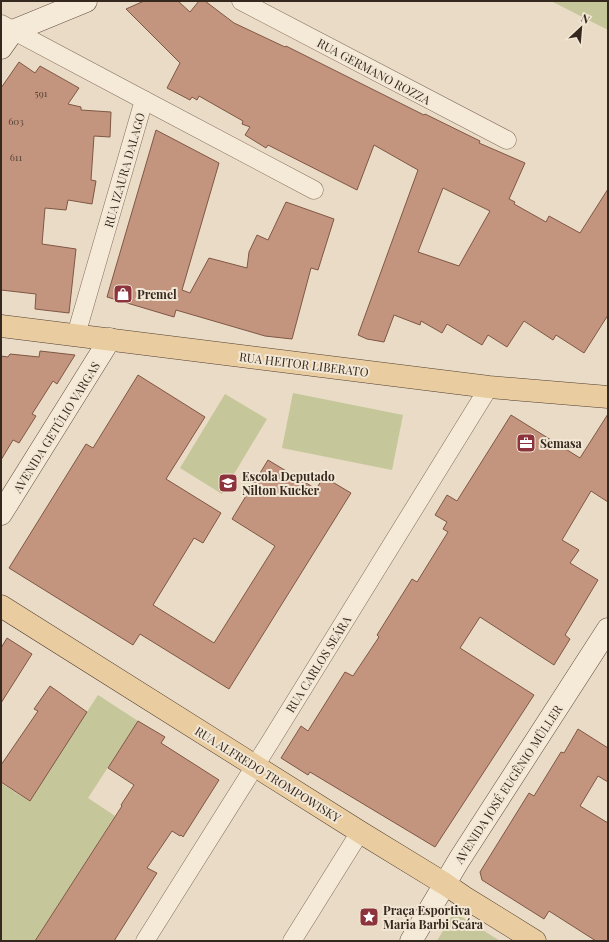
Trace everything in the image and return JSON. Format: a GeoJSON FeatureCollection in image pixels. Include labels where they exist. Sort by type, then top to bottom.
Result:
{"type":"FeatureCollection","features":[{"type":"Feature","properties":{"kind":"main road"},"geometry":{"type":"LineString","coordinates":[[5,34],[86,1]]}},
{"type":"Feature","properties":{"kind":"main road","name":"RUA HEITOR LIBERATO"},"geometry":{"type":"LineString","coordinates":[[1,326],[489,387],[608,397]]}},
{"type":"Feature","properties":{"kind":"main road","name":"AVENIDA GETÚLIO VARGAS"},"geometry":{"type":"LineString","coordinates":[[1,514],[110,339]]}},
{"type":"Feature","properties":{"kind":"main road","name":"RUA ALFREDO TROMPOWISKY"},"geometry":{"type":"LineString","coordinates":[[1,606],[445,884],[464,898],[529,939]]}},
{"type":"Feature","properties":{"kind":"main road","name":"AVENIDA JOSÉ EUGÊNIO MÜLLER"},"geometry":{"type":"LineString","coordinates":[[411,941],[459,860],[608,629]]}},
{"type":"Feature","properties":{"kind":"street","name":"RUA GERMANO ROZZA"},"geometry":{"type":"LineString","coordinates":[[241,1],[507,140]]}},
{"type":"Feature","properties":{"kind":"street","name":"RUA IZAURA DALAGO"},"geometry":{"type":"LineString","coordinates":[[5,34],[144,100],[76,335]]}},
{"type":"Feature","properties":{"kind":"street"},"geometry":{"type":"LineString","coordinates":[[144,100],[314,190]]}},
{"type":"Feature","properties":{"kind":"street","name":"RUA CARLOS SEÁRA"},"geometry":{"type":"LineString","coordinates":[[145,941],[489,387]]}},
{"type":"Feature","properties":{"kind":"street"},"geometry":{"type":"LineString","coordinates":[[292,941],[360,832]]}},
{"type":"Feature","properties":{"kind":"green space"},"geometry":{"type":"Polygon","coordinates":[[[551,1],[608,1],[608,30],[551,1]]]}},
{"type":"Feature","properties":{"kind":"green space"},"geometry":{"type":"Polygon","coordinates":[[[293,393],[403,415],[392,470],[282,448],[293,393]]]}},
{"type":"Feature","properties":{"kind":"green space"},"geometry":{"type":"Polygon","coordinates":[[[225,394],[267,419],[222,494],[180,468],[225,394]]]}},
{"type":"Feature","properties":{"kind":"green space"},"geometry":{"type":"Polygon","coordinates":[[[98,695],[138,721],[88,798],[115,816],[35,941],[1,941],[1,783],[29,801],[98,695]]]}},
{"type":"Feature","properties":{"kind":"green space"},"geometry":{"type":"Polygon","coordinates":[[[454,912],[500,941],[437,941],[454,912]]]}},
{"type":"Feature","properties":{"kind":"building"},"geometry":{"type":"Polygon","coordinates":[[[144,1],[178,1],[190,12],[199,1],[205,1],[234,23],[285,47],[286,46],[424,115],[425,114],[480,141],[479,143],[525,163],[509,199],[515,202],[514,204],[546,222],[549,216],[580,233],[608,189],[608,315],[584,353],[556,335],[553,340],[524,321],[507,347],[488,335],[482,345],[447,324],[442,333],[421,321],[420,325],[394,315],[384,342],[367,339],[358,335],[418,170],[374,145],[357,190],[268,145],[266,148],[245,135],[250,127],[242,124],[243,121],[199,96],[197,100],[192,97],[190,100],[167,88],[180,63],[126,9],[144,1]],[[443,188],[418,252],[459,266],[490,211],[443,188]]]}},
{"type":"Feature","properties":{"kind":"building"},"geometry":{"type":"Polygon","coordinates":[[[19,62],[35,73],[40,66],[79,88],[68,104],[81,107],[81,110],[111,112],[110,137],[94,136],[91,180],[96,181],[92,204],[68,200],[66,210],[45,208],[42,244],[76,249],[69,313],[35,309],[36,294],[1,290],[1,88],[19,62]]]}},
{"type":"Feature","properties":{"kind":"building"},"geometry":{"type":"Polygon","coordinates":[[[156,130],[219,163],[182,290],[190,293],[209,258],[247,268],[249,252],[257,235],[268,240],[286,202],[334,219],[318,270],[311,268],[292,339],[265,336],[176,310],[174,317],[107,297],[156,130]]]}},
{"type":"Feature","properties":{"kind":"building"},"geometry":{"type":"Polygon","coordinates":[[[40,351],[75,355],[57,384],[53,381],[32,414],[36,416],[19,443],[13,440],[1,460],[1,356],[8,357],[10,354],[39,357],[40,351]]]}},
{"type":"Feature","properties":{"kind":"building"},"geometry":{"type":"Polygon","coordinates":[[[138,375],[205,417],[166,479],[221,513],[203,543],[194,538],[153,605],[214,643],[275,546],[232,519],[268,460],[316,489],[324,477],[351,493],[229,689],[140,634],[133,645],[9,568],[86,444],[93,448],[138,375]]]}},
{"type":"Feature","properties":{"kind":"building"},"geometry":{"type":"Polygon","coordinates":[[[608,414],[608,502],[591,491],[562,540],[579,550],[570,563],[598,580],[565,635],[570,639],[554,665],[480,617],[460,648],[534,695],[435,847],[310,772],[308,775],[281,758],[301,726],[308,731],[345,672],[353,676],[379,637],[377,635],[412,579],[417,582],[448,532],[443,529],[447,522],[435,515],[447,495],[457,501],[511,415],[580,458],[608,414]]]}},
{"type":"Feature","properties":{"kind":"building"},"geometry":{"type":"Polygon","coordinates":[[[7,638],[32,654],[1,703],[1,648],[7,638]]]}},
{"type":"Feature","properties":{"kind":"building"},"geometry":{"type":"Polygon","coordinates":[[[50,686],[87,712],[30,801],[1,782],[1,765],[38,711],[34,709],[50,686]]]}},
{"type":"Feature","properties":{"kind":"building"},"geometry":{"type":"Polygon","coordinates":[[[138,721],[165,737],[161,743],[219,780],[183,837],[172,831],[147,868],[157,873],[114,941],[35,941],[134,785],[108,768],[138,721]]]}},
{"type":"Feature","properties":{"kind":"building"},"geometry":{"type":"Polygon","coordinates":[[[578,729],[608,748],[608,782],[598,776],[580,806],[608,823],[608,941],[596,941],[549,911],[544,919],[482,880],[480,872],[529,793],[534,796],[561,752],[564,753],[578,729]]]}},
{"type":"Feature","properties":{"kind":"place","name":"Premel"},"geometry":{"type":"Point","coordinates":[123,294]}},
{"type":"Feature","properties":{"kind":"place","name":"Semasa"},"geometry":{"type":"Point","coordinates":[526,443]}},
{"type":"Feature","properties":{"kind":"place","name":"Escola Deputado Nilton Kucker"},"geometry":{"type":"Point","coordinates":[228,483]}},
{"type":"Feature","properties":{"kind":"place","name":"Praça Esportiva Maria Barbi Seára"},"geometry":{"type":"Point","coordinates":[369,917]}}]}
